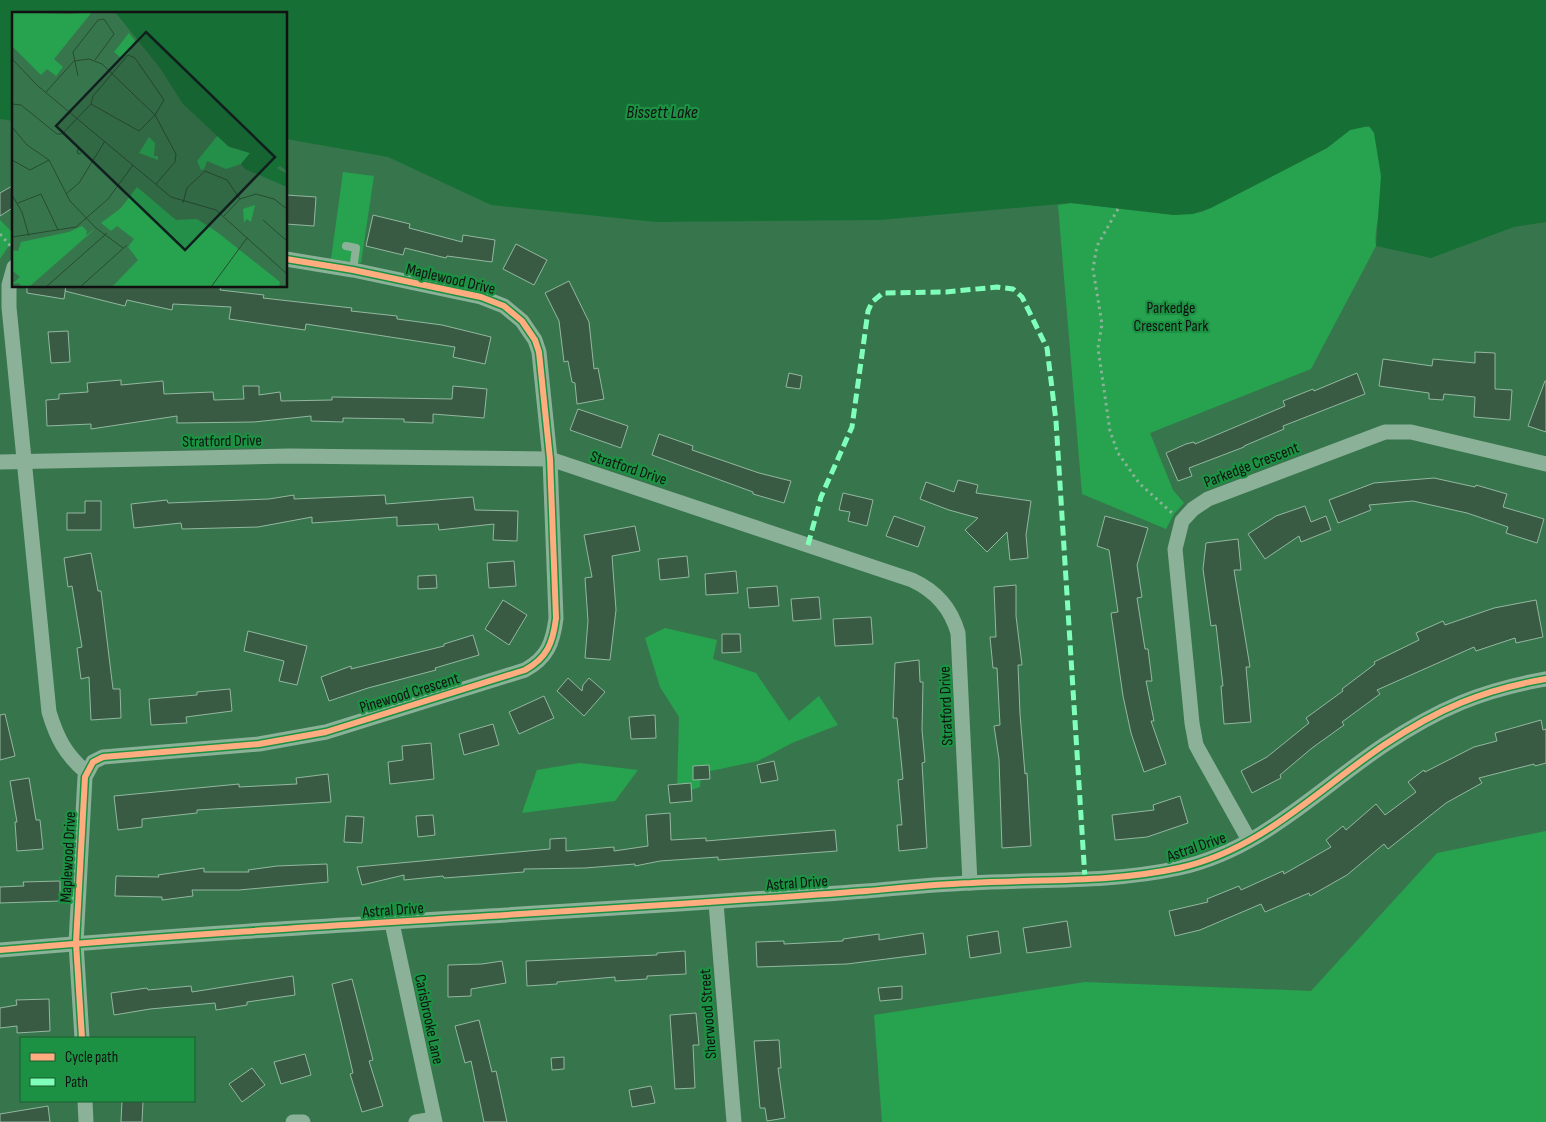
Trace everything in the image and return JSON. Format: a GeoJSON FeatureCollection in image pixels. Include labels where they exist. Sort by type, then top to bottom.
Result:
{"type":"FeatureCollection","features":[{"type":"Feature","properties":{"kind":"street","name":"Maplewood Drive"},"geometry":{"type":"LineString","coordinates":[[288,259],[353,270],[481,297],[513,311],[530,331],[539,352],[550,460]]}},
{"type":"Feature","properties":{"kind":"street"},"geometry":{"type":"LineString","coordinates":[[12,275],[9,286],[9,307],[49,712],[64,749],[71,759],[86,772]]}},
{"type":"Feature","properties":{"kind":"street","name":"Parkedge Crescent"},"geometry":{"type":"LineString","coordinates":[[1182,521],[1193,509],[1208,498],[1385,432],[1411,432],[1546,464]]}},
{"type":"Feature","properties":{"kind":"street","name":"Stratford Drive"},"geometry":{"type":"LineString","coordinates":[[0,462],[289,456],[550,460],[912,580],[926,587],[941,599],[953,618],[960,641],[970,883]]}},
{"type":"Feature","properties":{"kind":"street","name":"Pinewood Crescent"},"geometry":{"type":"LineString","coordinates":[[86,772],[93,762],[103,757],[259,744],[326,732],[507,676],[533,666],[549,649],[556,618],[550,460]]}},
{"type":"Feature","properties":{"kind":"street"},"geometry":{"type":"LineString","coordinates":[[1182,521],[1176,541],[1175,568],[1196,745],[1248,840]]}},
{"type":"Feature","properties":{"kind":"street","name":"Astral Drive"},"geometry":{"type":"LineString","coordinates":[[0,950],[970,883],[1085,879],[1147,874],[1184,867],[1210,858],[1248,840],[1294,814],[1380,748],[1415,725],[1458,703],[1504,686],[1546,679]]}},
{"type":"Feature","properties":{"kind":"street","name":"Maplewood Drive"},"geometry":{"type":"LineString","coordinates":[[82,1037],[76,944],[86,772]]}},
{"type":"Feature","properties":{"kind":"street","name":"Sherwood Street"},"geometry":{"type":"LineString","coordinates":[[716,902],[734,1122]]}},
{"type":"Feature","properties":{"kind":"street","name":"Carisbrooke Lane"},"geometry":{"type":"LineString","coordinates":[[392,923],[435,1120]]}},
{"type":"Feature","properties":{"kind":"street"},"geometry":{"type":"LineString","coordinates":[[85,1102],[86,1122]]}},
{"type":"Feature","properties":{"kind":"street"},"geometry":{"type":"LineString","coordinates":[[416,1122],[435,1120]]}},
{"type":"Feature","properties":{"kind":"street"},"geometry":{"type":"LineString","coordinates":[[293,1122],[303,1122]]}},
{"type":"Feature","properties":{"kind":"lane"},"geometry":{"type":"LineString","coordinates":[[346,246],[356,248],[353,270]]}},
{"type":"Feature","properties":{"kind":"path"},"geometry":{"type":"LineString","coordinates":[[1118,209],[1097,246],[1093,269],[1102,324],[1098,348],[1110,431],[1118,453],[1139,483],[1182,521]]}},
{"type":"Feature","properties":{"kind":"path"},"geometry":{"type":"LineString","coordinates":[[0,234],[12,248]]}},
{"type":"Feature","properties":{"kind":"green space","name":"Parkedge Crescent Park"},"geometry":{"type":"Polygon","coordinates":[[[1364,126],[1373,128],[1380,165],[1381,194],[1376,230],[1376,246],[1311,369],[1150,433],[1173,490],[1184,503],[1174,514],[1166,529],[1082,494],[1058,205],[1071,203],[1174,215],[1202,212],[1327,148],[1350,130],[1364,126]]]}},
{"type":"Feature","properties":{"kind":"green space"},"geometry":{"type":"Polygon","coordinates":[[[343,172],[374,176],[361,263],[331,259],[343,172]]]}},
{"type":"Feature","properties":{"kind":"green space"},"geometry":{"type":"Polygon","coordinates":[[[0,220],[12,232],[12,241],[0,259],[0,220]]]}},
{"type":"Feature","properties":{"kind":"green space"},"geometry":{"type":"Polygon","coordinates":[[[665,628],[717,640],[713,659],[756,673],[789,721],[819,696],[838,725],[792,743],[758,761],[701,773],[700,787],[677,795],[679,717],[660,687],[645,638],[665,628]]]}},
{"type":"Feature","properties":{"kind":"green space"},"geometry":{"type":"Polygon","coordinates":[[[579,763],[638,770],[615,801],[522,813],[537,770],[579,763]]]}},
{"type":"Feature","properties":{"kind":"green space"},"geometry":{"type":"Polygon","coordinates":[[[1546,831],[1546,1122],[882,1122],[874,1015],[1085,982],[1311,991],[1437,853],[1546,831]]]}},
{"type":"Feature","properties":{"kind":"water","name":"Bissett Lake"},"geometry":{"type":"Polygon","coordinates":[[[0,0],[1546,0],[1546,222],[1514,227],[1431,258],[1376,246],[1381,176],[1374,133],[1369,126],[1350,130],[1327,148],[1211,208],[1193,214],[1174,215],[1071,203],[880,220],[656,222],[491,205],[388,157],[288,139],[288,12],[12,12],[12,121],[0,119],[0,0]]]}},
{"type":"Feature","properties":{"kind":"building"},"geometry":{"type":"Polygon","coordinates":[[[12,186],[12,208],[0,216],[0,193],[12,186]]]}},
{"type":"Feature","properties":{"kind":"building"},"geometry":{"type":"Polygon","coordinates":[[[288,195],[316,197],[314,226],[288,224],[288,195]]]}},
{"type":"Feature","properties":{"kind":"building"},"geometry":{"type":"Polygon","coordinates":[[[373,215],[410,224],[409,228],[462,242],[463,235],[495,240],[492,262],[447,256],[446,258],[405,248],[403,255],[366,246],[373,215]]]}},
{"type":"Feature","properties":{"kind":"building"},"geometry":{"type":"Polygon","coordinates":[[[516,244],[547,260],[534,285],[503,269],[516,244]]]}},
{"type":"Feature","properties":{"kind":"building"},"geometry":{"type":"Polygon","coordinates":[[[569,281],[589,322],[594,369],[598,368],[604,399],[577,404],[575,383],[572,382],[568,361],[564,362],[559,321],[545,293],[569,281]]]}},
{"type":"Feature","properties":{"kind":"building"},"geometry":{"type":"Polygon","coordinates":[[[27,288],[66,288],[64,299],[27,293],[27,288]]]}},
{"type":"Feature","properties":{"kind":"building"},"geometry":{"type":"Polygon","coordinates":[[[66,288],[220,288],[220,290],[264,295],[263,298],[352,308],[351,311],[397,316],[397,319],[442,325],[491,337],[485,364],[453,357],[455,347],[306,324],[305,330],[229,319],[231,307],[173,304],[172,310],[127,300],[125,306],[65,291],[66,288]]]}},
{"type":"Feature","properties":{"kind":"building"},"geometry":{"type":"Polygon","coordinates":[[[68,331],[70,362],[51,363],[48,332],[68,331]]]}},
{"type":"Feature","properties":{"kind":"building"},"geometry":{"type":"Polygon","coordinates":[[[1475,352],[1495,353],[1495,389],[1512,390],[1510,420],[1474,417],[1475,397],[1444,394],[1443,400],[1429,399],[1429,393],[1379,386],[1383,359],[1432,366],[1433,359],[1475,363],[1475,352]]]}},
{"type":"Feature","properties":{"kind":"building"},"geometry":{"type":"Polygon","coordinates":[[[789,373],[802,376],[800,389],[786,387],[789,373]]]}},
{"type":"Feature","properties":{"kind":"building"},"geometry":{"type":"Polygon","coordinates":[[[1357,373],[1365,394],[1283,426],[1284,429],[1244,447],[1189,468],[1192,476],[1178,481],[1166,453],[1186,444],[1194,442],[1195,444],[1285,406],[1283,401],[1313,389],[1314,391],[1357,373]]]}},
{"type":"Feature","properties":{"kind":"building"},"geometry":{"type":"Polygon","coordinates":[[[121,380],[121,385],[163,381],[164,394],[213,392],[214,400],[244,399],[243,386],[259,386],[259,395],[280,392],[281,401],[332,400],[332,397],[452,399],[453,386],[487,389],[484,418],[433,414],[433,423],[404,422],[404,419],[343,418],[343,422],[311,421],[311,416],[254,422],[177,423],[177,416],[91,429],[91,424],[47,426],[46,400],[59,399],[59,394],[88,392],[87,383],[121,380]]]}},
{"type":"Feature","properties":{"kind":"building"},"geometry":{"type":"Polygon","coordinates":[[[1546,381],[1546,432],[1528,426],[1546,381]]]}},
{"type":"Feature","properties":{"kind":"building"},"geometry":{"type":"Polygon","coordinates":[[[578,409],[628,426],[621,448],[570,430],[578,409]]]}},
{"type":"Feature","properties":{"kind":"building"},"geometry":{"type":"Polygon","coordinates":[[[659,434],[693,446],[692,450],[759,473],[791,481],[784,503],[753,494],[753,492],[652,455],[659,434]]]}},
{"type":"Feature","properties":{"kind":"building"},"geometry":{"type":"Polygon","coordinates":[[[1434,478],[1475,487],[1476,485],[1507,494],[1503,507],[1544,519],[1537,543],[1506,533],[1508,527],[1467,513],[1413,501],[1369,505],[1371,510],[1338,523],[1329,500],[1374,483],[1434,478]]]}},
{"type":"Feature","properties":{"kind":"building"},"geometry":{"type":"Polygon","coordinates":[[[958,480],[978,485],[976,493],[1031,501],[1026,535],[1028,558],[1010,560],[1007,532],[987,552],[965,530],[978,518],[920,499],[926,482],[954,492],[958,480]]]}},
{"type":"Feature","properties":{"kind":"building"},"geometry":{"type":"Polygon","coordinates":[[[843,493],[873,500],[867,526],[848,521],[850,512],[839,510],[843,493]]]}},
{"type":"Feature","properties":{"kind":"building"},"geometry":{"type":"Polygon","coordinates":[[[294,495],[294,499],[385,495],[386,504],[473,497],[475,510],[518,511],[517,541],[493,540],[494,524],[439,530],[438,524],[397,526],[397,517],[312,523],[312,517],[258,527],[182,529],[181,523],[134,528],[131,504],[167,500],[168,503],[269,499],[294,495]]]}},
{"type":"Feature","properties":{"kind":"building"},"geometry":{"type":"Polygon","coordinates":[[[85,501],[101,501],[101,530],[67,530],[67,513],[85,513],[85,501]]]}},
{"type":"Feature","properties":{"kind":"building"},"geometry":{"type":"Polygon","coordinates":[[[1305,506],[1311,522],[1326,516],[1331,530],[1301,542],[1299,536],[1265,559],[1248,534],[1276,516],[1305,506]]]}},
{"type":"Feature","properties":{"kind":"building"},"geometry":{"type":"Polygon","coordinates":[[[894,516],[925,527],[918,547],[886,536],[894,516]]]}},
{"type":"Feature","properties":{"kind":"building"},"geometry":{"type":"Polygon","coordinates":[[[1105,516],[1148,528],[1137,565],[1142,597],[1137,598],[1145,649],[1148,649],[1152,681],[1146,681],[1154,721],[1151,721],[1166,764],[1144,772],[1131,733],[1123,696],[1111,613],[1118,612],[1109,550],[1097,546],[1105,516]]]}},
{"type":"Feature","properties":{"kind":"building"},"geometry":{"type":"Polygon","coordinates":[[[635,526],[640,551],[612,556],[616,610],[610,660],[585,658],[588,621],[585,578],[592,577],[584,535],[635,526]]]}},
{"type":"Feature","properties":{"kind":"building"},"geometry":{"type":"Polygon","coordinates":[[[1238,539],[1241,570],[1234,570],[1250,667],[1246,667],[1251,722],[1224,724],[1221,686],[1223,686],[1216,625],[1211,626],[1203,569],[1206,543],[1238,539]]]}},
{"type":"Feature","properties":{"kind":"building"},"geometry":{"type":"Polygon","coordinates":[[[91,553],[98,591],[101,591],[113,689],[120,689],[121,718],[91,720],[89,677],[81,679],[77,648],[82,647],[72,586],[68,587],[64,558],[91,553]]]}},
{"type":"Feature","properties":{"kind":"building"},"geometry":{"type":"Polygon","coordinates":[[[687,556],[689,577],[660,580],[658,559],[687,556]]]}},
{"type":"Feature","properties":{"kind":"building"},"geometry":{"type":"Polygon","coordinates":[[[514,561],[516,586],[489,588],[487,563],[514,561]]]}},
{"type":"Feature","properties":{"kind":"building"},"geometry":{"type":"Polygon","coordinates":[[[736,571],[738,593],[706,595],[705,574],[736,571]]]}},
{"type":"Feature","properties":{"kind":"building"},"geometry":{"type":"Polygon","coordinates":[[[436,575],[437,588],[418,589],[418,576],[436,575]]]}},
{"type":"Feature","properties":{"kind":"building"},"geometry":{"type":"Polygon","coordinates":[[[1016,585],[1016,616],[1022,665],[1018,665],[1020,714],[1025,774],[1027,773],[1031,846],[1002,848],[999,759],[994,726],[1000,725],[997,668],[993,668],[990,637],[996,637],[994,587],[1016,585]]]}},
{"type":"Feature","properties":{"kind":"building"},"geometry":{"type":"Polygon","coordinates":[[[777,586],[779,606],[749,608],[747,588],[777,586]]]}},
{"type":"Feature","properties":{"kind":"building"},"geometry":{"type":"Polygon","coordinates":[[[819,597],[821,619],[793,621],[791,599],[819,597]]]}},
{"type":"Feature","properties":{"kind":"building"},"geometry":{"type":"Polygon","coordinates":[[[503,600],[527,615],[509,645],[485,629],[503,600]]]}},
{"type":"Feature","properties":{"kind":"building"},"geometry":{"type":"Polygon","coordinates":[[[1536,600],[1543,637],[1516,643],[1515,638],[1476,651],[1474,647],[1377,690],[1380,694],[1342,722],[1344,725],[1312,748],[1280,775],[1281,778],[1252,793],[1241,771],[1267,757],[1309,723],[1306,718],[1343,691],[1342,689],[1375,664],[1374,662],[1419,640],[1416,633],[1443,621],[1445,625],[1494,608],[1536,600]]]}},
{"type":"Feature","properties":{"kind":"building"},"geometry":{"type":"Polygon","coordinates":[[[871,617],[873,644],[835,646],[833,619],[871,617]]]}},
{"type":"Feature","properties":{"kind":"building"},"geometry":{"type":"Polygon","coordinates":[[[248,631],[307,646],[297,685],[279,681],[284,661],[244,651],[248,631]]]}},
{"type":"Feature","properties":{"kind":"building"},"geometry":{"type":"Polygon","coordinates":[[[722,634],[740,634],[741,652],[722,653],[722,634]]]}},
{"type":"Feature","properties":{"kind":"building"},"geometry":{"type":"Polygon","coordinates":[[[473,635],[479,655],[435,668],[436,670],[368,688],[329,701],[321,677],[351,666],[351,669],[444,646],[444,644],[473,635]]]}},
{"type":"Feature","properties":{"kind":"building"},"geometry":{"type":"Polygon","coordinates":[[[919,660],[920,682],[923,682],[922,730],[925,762],[922,763],[927,848],[899,851],[897,825],[902,825],[898,780],[903,779],[897,718],[893,718],[895,663],[919,660]]]}},
{"type":"Feature","properties":{"kind":"building"},"geometry":{"type":"Polygon","coordinates":[[[568,678],[582,691],[583,685],[589,678],[605,692],[584,716],[557,691],[568,678]]]}},
{"type":"Feature","properties":{"kind":"building"},"geometry":{"type":"Polygon","coordinates":[[[230,689],[232,711],[186,717],[187,723],[151,725],[149,699],[197,695],[197,692],[230,689]]]}},
{"type":"Feature","properties":{"kind":"building"},"geometry":{"type":"Polygon","coordinates":[[[544,696],[554,718],[519,734],[509,712],[544,696]]]}},
{"type":"Feature","properties":{"kind":"building"},"geometry":{"type":"Polygon","coordinates":[[[5,714],[15,756],[0,760],[0,715],[5,714]]]}},
{"type":"Feature","properties":{"kind":"building"},"geometry":{"type":"Polygon","coordinates":[[[655,715],[656,738],[631,739],[629,717],[655,715]]]}},
{"type":"Feature","properties":{"kind":"building"},"geometry":{"type":"Polygon","coordinates":[[[1541,720],[1543,730],[1546,729],[1546,763],[1535,766],[1534,764],[1479,778],[1482,783],[1446,803],[1388,849],[1384,844],[1347,875],[1310,896],[1309,893],[1265,912],[1261,904],[1200,930],[1175,936],[1169,911],[1208,902],[1207,899],[1239,886],[1241,890],[1283,871],[1284,874],[1331,847],[1326,840],[1343,826],[1346,830],[1376,804],[1385,815],[1416,792],[1408,782],[1424,770],[1425,772],[1474,747],[1497,741],[1495,733],[1541,720]]]}},
{"type":"Feature","properties":{"kind":"building"},"geometry":{"type":"Polygon","coordinates":[[[493,724],[499,745],[464,755],[459,734],[493,724]]]}},
{"type":"Feature","properties":{"kind":"building"},"geometry":{"type":"Polygon","coordinates":[[[431,743],[434,779],[390,784],[388,762],[403,760],[402,746],[431,743]]]}},
{"type":"Feature","properties":{"kind":"building"},"geometry":{"type":"Polygon","coordinates":[[[774,761],[778,780],[761,783],[757,765],[774,761]]]}},
{"type":"Feature","properties":{"kind":"building"},"geometry":{"type":"Polygon","coordinates":[[[709,765],[710,779],[693,780],[693,766],[709,765]]]}},
{"type":"Feature","properties":{"kind":"building"},"geometry":{"type":"Polygon","coordinates":[[[328,774],[331,802],[197,810],[197,813],[142,819],[142,827],[118,830],[114,796],[239,784],[239,787],[297,784],[296,778],[328,774]]]}},
{"type":"Feature","properties":{"kind":"building"},"geometry":{"type":"Polygon","coordinates":[[[29,778],[36,820],[40,820],[43,849],[17,851],[15,822],[17,822],[10,781],[29,778]]]}},
{"type":"Feature","properties":{"kind":"building"},"geometry":{"type":"Polygon","coordinates":[[[691,783],[692,801],[670,803],[668,785],[691,783]]]}},
{"type":"Feature","properties":{"kind":"building"},"geometry":{"type":"Polygon","coordinates":[[[1180,796],[1188,823],[1147,837],[1115,840],[1112,815],[1154,810],[1153,805],[1180,796]]]}},
{"type":"Feature","properties":{"kind":"building"},"geometry":{"type":"Polygon","coordinates":[[[670,813],[671,840],[706,838],[706,841],[835,830],[837,851],[718,860],[718,857],[660,861],[635,866],[635,864],[585,868],[524,869],[524,872],[444,878],[443,876],[404,880],[404,875],[362,885],[357,867],[550,849],[550,839],[566,838],[566,851],[614,847],[614,851],[648,846],[646,815],[670,813]]]}},
{"type":"Feature","properties":{"kind":"building"},"geometry":{"type":"Polygon","coordinates":[[[433,815],[435,835],[418,837],[416,816],[433,815]]]}},
{"type":"Feature","properties":{"kind":"building"},"geometry":{"type":"Polygon","coordinates":[[[346,816],[364,817],[362,843],[344,842],[346,816]]]}},
{"type":"Feature","properties":{"kind":"building"},"geometry":{"type":"Polygon","coordinates":[[[327,864],[328,882],[239,890],[192,890],[193,896],[162,900],[162,897],[115,896],[116,876],[159,877],[158,875],[204,868],[204,872],[249,872],[248,870],[277,866],[327,864]]]}},
{"type":"Feature","properties":{"kind":"building"},"geometry":{"type":"Polygon","coordinates":[[[60,881],[60,901],[0,903],[0,887],[24,886],[23,882],[60,881]]]}},
{"type":"Feature","properties":{"kind":"building"},"geometry":{"type":"Polygon","coordinates":[[[1067,921],[1071,947],[1027,953],[1023,928],[1067,921]]]}},
{"type":"Feature","properties":{"kind":"building"},"geometry":{"type":"Polygon","coordinates":[[[998,931],[1001,953],[970,958],[967,936],[998,931]]]}},
{"type":"Feature","properties":{"kind":"building"},"geometry":{"type":"Polygon","coordinates":[[[923,933],[926,954],[847,964],[757,967],[756,942],[784,941],[784,944],[843,941],[843,939],[879,934],[879,940],[923,933]]]}},
{"type":"Feature","properties":{"kind":"building"},"geometry":{"type":"Polygon","coordinates":[[[685,951],[686,974],[647,976],[647,979],[615,981],[615,977],[527,986],[526,961],[657,955],[657,953],[685,951]]]}},
{"type":"Feature","properties":{"kind":"building"},"geometry":{"type":"Polygon","coordinates":[[[502,961],[506,983],[471,989],[471,996],[448,997],[448,965],[482,964],[502,961]]]}},
{"type":"Feature","properties":{"kind":"building"},"geometry":{"type":"Polygon","coordinates":[[[293,976],[295,995],[247,1002],[247,1005],[216,1010],[215,1003],[150,1009],[114,1015],[111,993],[147,988],[148,990],[191,986],[192,992],[293,976]]]}},
{"type":"Feature","properties":{"kind":"building"},"geometry":{"type":"Polygon","coordinates":[[[352,979],[373,1060],[369,1061],[383,1106],[362,1112],[350,1074],[353,1073],[332,984],[352,979]]]}},
{"type":"Feature","properties":{"kind":"building"},"geometry":{"type":"Polygon","coordinates":[[[902,986],[902,999],[880,1001],[878,988],[902,986]]]}},
{"type":"Feature","properties":{"kind":"building"},"geometry":{"type":"Polygon","coordinates":[[[49,999],[50,1031],[17,1033],[17,1026],[0,1028],[0,1008],[17,1005],[16,1000],[49,999]]]}},
{"type":"Feature","properties":{"kind":"building"},"geometry":{"type":"Polygon","coordinates":[[[696,1013],[699,1045],[693,1045],[695,1088],[675,1089],[670,1015],[696,1013]]]}},
{"type":"Feature","properties":{"kind":"building"},"geometry":{"type":"Polygon","coordinates":[[[479,1020],[492,1072],[496,1071],[507,1122],[484,1122],[471,1061],[465,1063],[455,1026],[479,1020]]]}},
{"type":"Feature","properties":{"kind":"building"},"geometry":{"type":"Polygon","coordinates":[[[779,1040],[781,1068],[778,1068],[785,1118],[767,1121],[765,1108],[760,1108],[754,1041],[779,1040]]]}},
{"type":"Feature","properties":{"kind":"building"},"geometry":{"type":"Polygon","coordinates":[[[305,1054],[311,1075],[281,1084],[274,1062],[305,1054]]]}},
{"type":"Feature","properties":{"kind":"building"},"geometry":{"type":"Polygon","coordinates":[[[564,1057],[564,1069],[552,1070],[551,1058],[564,1057]]]}},
{"type":"Feature","properties":{"kind":"building"},"geometry":{"type":"Polygon","coordinates":[[[252,1068],[265,1085],[242,1102],[229,1084],[252,1068]]]}},
{"type":"Feature","properties":{"kind":"building"},"geometry":{"type":"Polygon","coordinates":[[[651,1086],[655,1103],[632,1107],[629,1090],[651,1086]]]}},
{"type":"Feature","properties":{"kind":"building"},"geometry":{"type":"Polygon","coordinates":[[[122,1102],[143,1102],[142,1122],[121,1122],[122,1102]]]}},
{"type":"Feature","properties":{"kind":"building"},"geometry":{"type":"Polygon","coordinates":[[[48,1106],[50,1122],[0,1122],[0,1114],[48,1106]]]}},
{"type":"Feature","properties":{"kind":"marked path"},"geometry":{"type":"LineString","coordinates":[[808,545],[821,497],[852,427],[868,311],[872,302],[883,293],[946,292],[997,287],[1013,289],[1022,297],[1047,348],[1056,421],[1085,879]]}},
{"type":"Feature","properties":{"kind":"cycle path"},"geometry":{"type":"LineString","coordinates":[[82,1037],[76,943],[85,777],[93,762],[103,757],[259,744],[326,732],[525,670],[544,655],[553,635],[556,618],[550,459],[539,352],[535,340],[522,321],[504,306],[481,297],[353,270],[288,259]]}},
{"type":"Feature","properties":{"kind":"cycle path"},"geometry":{"type":"LineString","coordinates":[[0,950],[216,933],[758,899],[945,884],[1075,880],[1153,873],[1209,859],[1236,848],[1287,817],[1384,745],[1442,711],[1481,695],[1546,679]]}}]}
